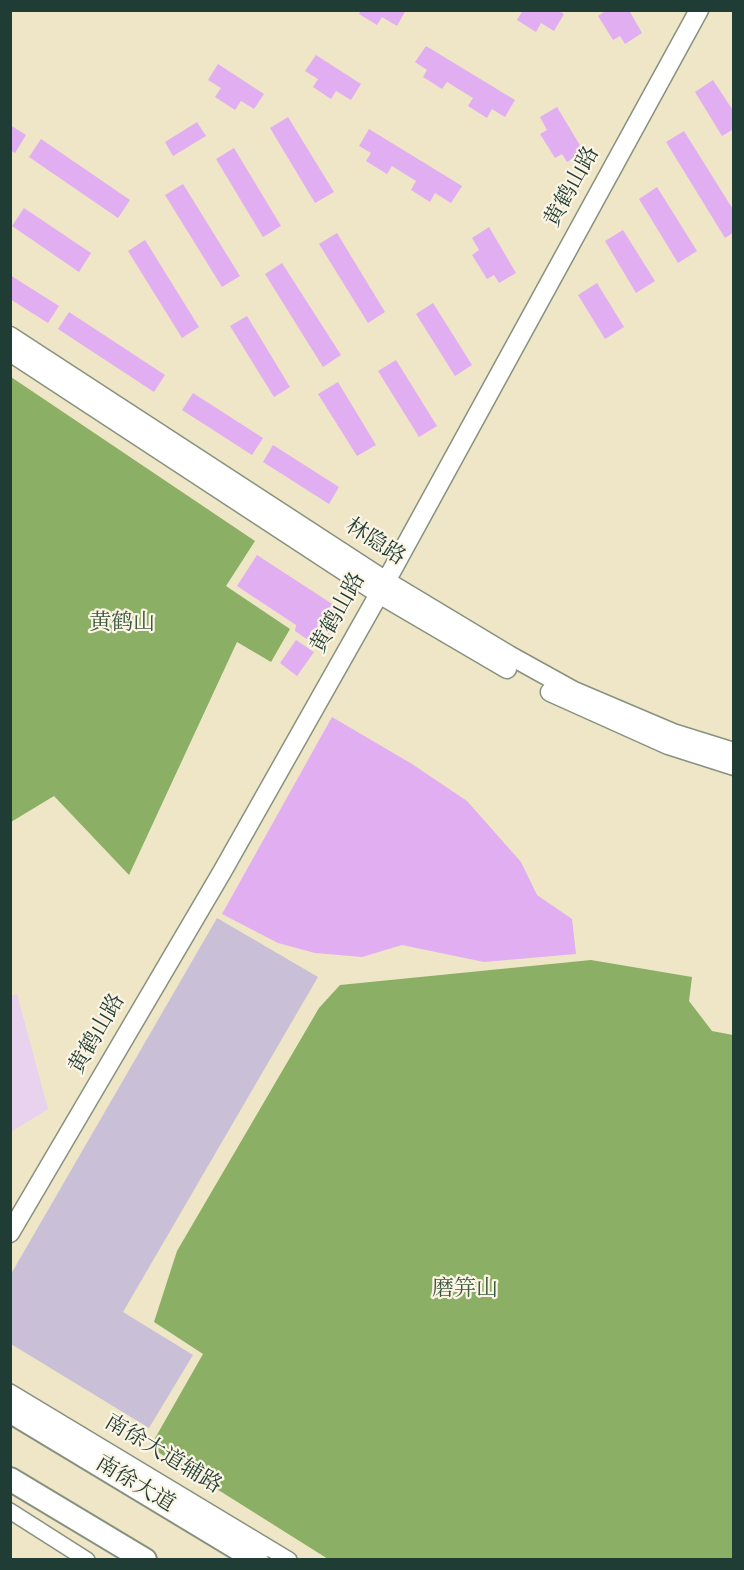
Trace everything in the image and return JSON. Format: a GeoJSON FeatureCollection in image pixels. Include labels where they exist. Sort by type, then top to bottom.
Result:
{"type":"FeatureCollection","features":[{"type":"Feature","properties":{"kind":"main road","name":"南徐大道"},"geometry":{"type":"LineString","coordinates":[[10,1411],[257,1560]]}},
{"type":"Feature","properties":{"kind":"main road"},"geometry":{"type":"LineString","coordinates":[[10,1479],[144,1560]]}},
{"type":"Feature","properties":{"kind":"street","name":"黄鹤山路"},"geometry":{"type":"LineString","coordinates":[[10,1233],[222,872],[383,587],[699,10]]}},
{"type":"Feature","properties":{"kind":"street","name":"林隐路"},"geometry":{"type":"LineString","coordinates":[[10,336],[383,587],[574,691],[673,733],[734,752]]}},
{"type":"Feature","properties":{"kind":"street","name":"林隐路"},"geometry":{"type":"LineString","coordinates":[[10,352],[570,704],[668,746],[734,766]]}},
{"type":"Feature","properties":{"kind":"street","name":"南徐大道辅路"},"geometry":{"type":"LineString","coordinates":[[10,1392],[289,1560]]}},
{"type":"Feature","properties":{"kind":"street"},"geometry":{"type":"LineString","coordinates":[[10,1511],[87,1560]]}},
{"type":"Feature","properties":{"kind":"shaded area"},"geometry":{"type":"Polygon","coordinates":[[[217,918],[318,977],[123,1312],[193,1355],[149,1428],[11,1344],[11,1274],[217,918]]]}},
{"type":"Feature","properties":{"kind":"shaded area"},"geometry":{"type":"Polygon","coordinates":[[[17,994],[48,1109],[11,1132],[11,996],[17,994]]]}},
{"type":"Feature","properties":{"kind":"green space","name":"黄鹤山"},"geometry":{"type":"Polygon","coordinates":[[[11,377],[255,541],[226,586],[290,629],[271,662],[237,642],[129,875],[54,796],[11,822],[11,377]]]}},
{"type":"Feature","properties":{"kind":"green space","name":"磨笄山"},"geometry":{"type":"Polygon","coordinates":[[[591,960],[692,977],[689,1001],[712,1031],[733,1035],[733,1559],[328,1559],[150,1447],[203,1354],[154,1322],[177,1251],[319,1008],[340,985],[591,960]]]}},
{"type":"Feature","properties":{"kind":"building"},"geometry":{"type":"Polygon","coordinates":[[[361,10],[406,10],[397,26],[382,17],[377,25],[359,14],[361,10]]]}},
{"type":"Feature","properties":{"kind":"building"},"geometry":{"type":"Polygon","coordinates":[[[523,10],[557,10],[564,14],[554,31],[541,23],[536,32],[517,20],[523,10]]]}},
{"type":"Feature","properties":{"kind":"building"},"geometry":{"type":"Polygon","coordinates":[[[607,10],[629,10],[642,33],[625,44],[620,36],[613,40],[598,16],[607,10]]]}},
{"type":"Feature","properties":{"kind":"building"},"geometry":{"type":"Polygon","coordinates":[[[426,46],[515,100],[505,117],[492,109],[487,118],[468,106],[473,98],[447,82],[442,89],[423,77],[427,70],[415,62],[426,46]]]}},
{"type":"Feature","properties":{"kind":"building"},"geometry":{"type":"Polygon","coordinates":[[[316,55],[361,84],[351,100],[336,91],[331,99],[313,87],[318,79],[305,71],[316,55]]]}},
{"type":"Feature","properties":{"kind":"building"},"geometry":{"type":"Polygon","coordinates":[[[218,64],[264,94],[254,109],[241,101],[235,110],[215,97],[221,88],[208,80],[218,64]]]}},
{"type":"Feature","properties":{"kind":"building"},"geometry":{"type":"Polygon","coordinates":[[[713,80],[734,112],[734,129],[722,136],[695,92],[713,80]]]}},
{"type":"Feature","properties":{"kind":"building"},"geometry":{"type":"Polygon","coordinates":[[[557,107],[584,152],[567,162],[562,154],[555,158],[540,134],[547,130],[540,117],[557,107]]]}},
{"type":"Feature","properties":{"kind":"building"},"geometry":{"type":"Polygon","coordinates":[[[288,117],[334,192],[315,203],[270,128],[288,117]]]}},
{"type":"Feature","properties":{"kind":"building"},"geometry":{"type":"Polygon","coordinates":[[[197,122],[206,136],[173,156],[165,142],[197,122]]]}},
{"type":"Feature","properties":{"kind":"building"},"geometry":{"type":"Polygon","coordinates":[[[10,125],[26,135],[15,153],[10,150],[10,125]]]}},
{"type":"Feature","properties":{"kind":"building"},"geometry":{"type":"Polygon","coordinates":[[[369,129],[462,186],[451,203],[435,193],[430,202],[411,190],[416,181],[392,166],[387,174],[366,161],[371,153],[359,146],[369,129]]]}},
{"type":"Feature","properties":{"kind":"building"},"geometry":{"type":"Polygon","coordinates":[[[684,131],[734,211],[734,232],[725,238],[666,142],[684,131]]]}},
{"type":"Feature","properties":{"kind":"building"},"geometry":{"type":"Polygon","coordinates":[[[41,139],[130,200],[118,218],[29,157],[41,139]]]}},
{"type":"Feature","properties":{"kind":"building"},"geometry":{"type":"Polygon","coordinates":[[[234,148],[281,226],[263,237],[216,159],[234,148]]]}},
{"type":"Feature","properties":{"kind":"building"},"geometry":{"type":"Polygon","coordinates":[[[183,184],[240,276],[222,287],[165,195],[183,184]]]}},
{"type":"Feature","properties":{"kind":"building"},"geometry":{"type":"Polygon","coordinates":[[[657,187],[697,251],[678,263],[639,199],[657,187]]]}},
{"type":"Feature","properties":{"kind":"building"},"geometry":{"type":"Polygon","coordinates":[[[24,208],[91,253],[79,272],[12,226],[24,208]]]}},
{"type":"Feature","properties":{"kind":"building"},"geometry":{"type":"Polygon","coordinates":[[[489,227],[516,273],[499,283],[494,275],[487,279],[472,255],[479,250],[472,238],[489,227]]]}},
{"type":"Feature","properties":{"kind":"building"},"geometry":{"type":"Polygon","coordinates":[[[623,230],[655,281],[636,293],[605,241],[623,230]]]}},
{"type":"Feature","properties":{"kind":"building"},"geometry":{"type":"Polygon","coordinates":[[[337,233],[385,312],[368,323],[319,244],[337,233]]]}},
{"type":"Feature","properties":{"kind":"building"},"geometry":{"type":"Polygon","coordinates":[[[145,240],[199,327],[182,338],[128,251],[145,240]]]}},
{"type":"Feature","properties":{"kind":"building"},"geometry":{"type":"Polygon","coordinates":[[[282,263],[341,355],[323,367],[265,274],[282,263]]]}},
{"type":"Feature","properties":{"kind":"building"},"geometry":{"type":"Polygon","coordinates":[[[10,275],[59,306],[48,323],[10,299],[10,275]]]}},
{"type":"Feature","properties":{"kind":"building"},"geometry":{"type":"Polygon","coordinates":[[[597,283],[624,327],[605,339],[578,295],[597,283]]]}},
{"type":"Feature","properties":{"kind":"building"},"geometry":{"type":"Polygon","coordinates":[[[433,303],[472,365],[455,376],[416,314],[433,303]]]}},
{"type":"Feature","properties":{"kind":"building"},"geometry":{"type":"Polygon","coordinates":[[[69,312],[165,375],[154,392],[58,329],[69,312]]]}},
{"type":"Feature","properties":{"kind":"building"},"geometry":{"type":"Polygon","coordinates":[[[247,316],[290,387],[274,397],[230,326],[247,316]]]}},
{"type":"Feature","properties":{"kind":"building"},"geometry":{"type":"Polygon","coordinates":[[[396,360],[437,426],[419,437],[378,371],[396,360]]]}},
{"type":"Feature","properties":{"kind":"building"},"geometry":{"type":"Polygon","coordinates":[[[338,382],[376,445],[357,456],[318,394],[338,382]]]}},
{"type":"Feature","properties":{"kind":"building"},"geometry":{"type":"Polygon","coordinates":[[[193,393],[263,438],[252,455],[182,410],[193,393]]]}},
{"type":"Feature","properties":{"kind":"building"},"geometry":{"type":"Polygon","coordinates":[[[273,445],[339,487],[329,504],[263,462],[273,445]]]}},
{"type":"Feature","properties":{"kind":"building"},"geometry":{"type":"Polygon","coordinates":[[[257,555],[343,611],[320,648],[295,631],[296,625],[237,586],[257,555]]]}},
{"type":"Feature","properties":{"kind":"building"},"geometry":{"type":"Polygon","coordinates":[[[296,640],[314,652],[297,676],[280,663],[296,640]]]}},
{"type":"Feature","properties":{"kind":"building"},"geometry":{"type":"Polygon","coordinates":[[[332,717],[412,764],[467,801],[521,862],[537,895],[572,919],[576,954],[484,962],[402,945],[362,957],[315,953],[278,943],[222,914],[332,717]]]}}]}
